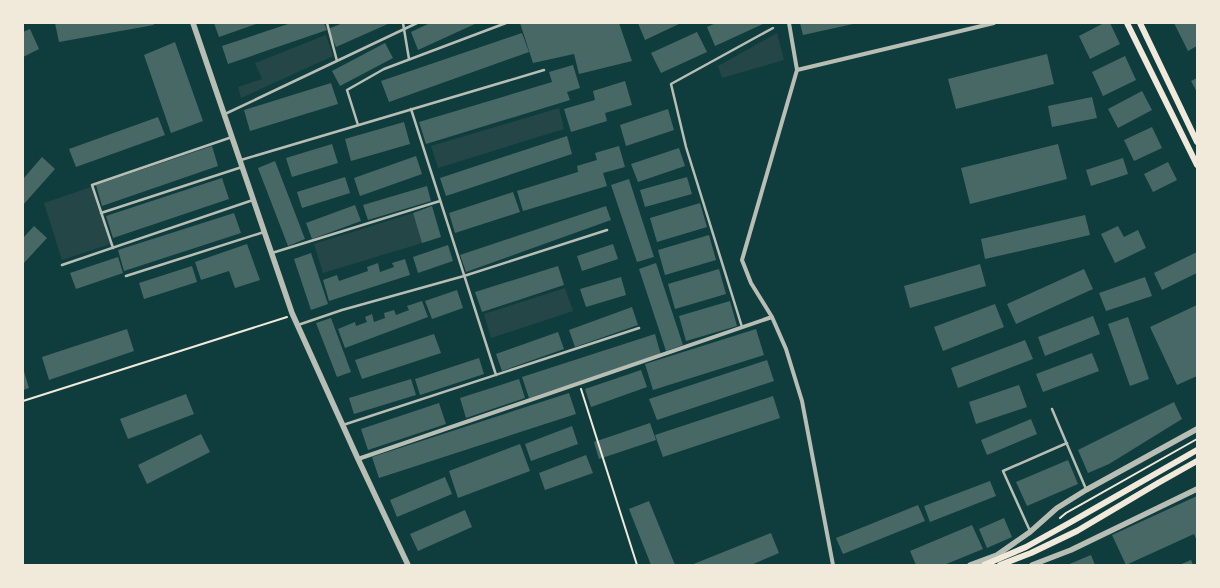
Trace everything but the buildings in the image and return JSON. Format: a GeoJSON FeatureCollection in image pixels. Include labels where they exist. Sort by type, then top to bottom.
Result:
{"type":"FeatureCollection","features":[{"type":"Feature","properties":{"kind":"main road"},"geometry":{"type":"LineString","coordinates":[[1127,23],[1197,165]]}},
{"type":"Feature","properties":{"kind":"main road"},"geometry":{"type":"LineString","coordinates":[[1140,23],[1197,142]]}},
{"type":"Feature","properties":{"kind":"main road"},"geometry":{"type":"LineString","coordinates":[[984,565],[1026,547],[1197,450]]}},
{"type":"Feature","properties":{"kind":"main road"},"geometry":{"type":"LineString","coordinates":[[1000,565],[1031,553],[1077,531],[1197,461]]}},
{"type":"Feature","properties":{"kind":"street"},"geometry":{"type":"LineString","coordinates":[[193,23],[293,315],[408,565]]}},
{"type":"Feature","properties":{"kind":"street"},"geometry":{"type":"LineString","coordinates":[[789,23],[797,70],[742,260],[751,283],[772,317],[786,349],[802,401],[833,565]]}},
{"type":"Feature","properties":{"kind":"street"},"geometry":{"type":"LineString","coordinates":[[797,70],[994,23]]}},
{"type":"Feature","properties":{"kind":"street"},"geometry":{"type":"LineString","coordinates":[[358,459],[772,317]]}},
{"type":"Feature","properties":{"kind":"street"},"geometry":{"type":"LineString","coordinates":[[970,565],[996,555],[1030,532],[1057,508],[1086,490],[1197,429]]}},
{"type":"Feature","properties":{"kind":"street"},"geometry":{"type":"LineString","coordinates":[[1032,565],[1071,550],[1197,489]]}},
{"type":"Feature","properties":{"kind":"lane"},"geometry":{"type":"LineString","coordinates":[[326,23],[337,61]]}},
{"type":"Feature","properties":{"kind":"lane"},"geometry":{"type":"LineString","coordinates":[[403,23],[409,59]]}},
{"type":"Feature","properties":{"kind":"lane"},"geometry":{"type":"LineString","coordinates":[[225,114],[417,23]]}},
{"type":"Feature","properties":{"kind":"lane"},"geometry":{"type":"LineString","coordinates":[[358,126],[347,90],[384,68],[506,23]]}},
{"type":"Feature","properties":{"kind":"lane"},"geometry":{"type":"LineString","coordinates":[[742,327],[686,147],[671,84],[773,28]]}},
{"type":"Feature","properties":{"kind":"lane"},"geometry":{"type":"LineString","coordinates":[[240,161],[544,70]]}},
{"type":"Feature","properties":{"kind":"lane"},"geometry":{"type":"LineString","coordinates":[[411,110],[496,375]]}},
{"type":"Feature","properties":{"kind":"lane"},"geometry":{"type":"LineString","coordinates":[[113,248],[92,185],[232,137]]}},
{"type":"Feature","properties":{"kind":"lane"},"geometry":{"type":"LineString","coordinates":[[101,213],[242,167]]}},
{"type":"Feature","properties":{"kind":"lane"},"geometry":{"type":"LineString","coordinates":[[62,265],[254,200]]}},
{"type":"Feature","properties":{"kind":"lane"},"geometry":{"type":"LineString","coordinates":[[272,253],[440,201]]}},
{"type":"Feature","properties":{"kind":"lane"},"geometry":{"type":"LineString","coordinates":[[298,325],[342,310],[464,276],[607,230]]}},
{"type":"Feature","properties":{"kind":"lane"},"geometry":{"type":"LineString","coordinates":[[126,276],[264,232]]}},
{"type":"Feature","properties":{"kind":"lane"},"geometry":{"type":"LineString","coordinates":[[343,426],[639,328]]}},
{"type":"Feature","properties":{"kind":"lane"},"geometry":{"type":"LineString","coordinates":[[1052,409],[1086,490]]}},
{"type":"Feature","properties":{"kind":"lane"},"geometry":{"type":"LineString","coordinates":[[1030,532],[1003,471],[1067,443]]}},
{"type":"Feature","properties":{"kind":"path"},"geometry":{"type":"LineString","coordinates":[[23,401],[293,315]]}},
{"type":"Feature","properties":{"kind":"path"},"geometry":{"type":"LineString","coordinates":[[579,383],[637,565]]}},
{"type":"Feature","properties":{"kind":"shaded area"},"geometry":{"type":"Polygon","coordinates":[[[777,33],[784,60],[722,78],[718,66],[777,33]]]}},
{"type":"Feature","properties":{"kind":"shaded area"},"geometry":{"type":"Polygon","coordinates":[[[326,35],[333,56],[241,98],[238,87],[262,79],[255,63],[326,35]]]}},
{"type":"Feature","properties":{"kind":"shaded area"},"geometry":{"type":"Polygon","coordinates":[[[559,108],[564,129],[438,168],[431,146],[559,108]]]}},
{"type":"Feature","properties":{"kind":"shaded area"},"geometry":{"type":"Polygon","coordinates":[[[91,187],[110,244],[62,260],[44,203],[91,187]]]}},
{"type":"Feature","properties":{"kind":"shaded area"},"geometry":{"type":"Polygon","coordinates":[[[413,213],[422,243],[323,273],[314,244],[413,213]]]}},
{"type":"Feature","properties":{"kind":"shaded area"},"geometry":{"type":"Polygon","coordinates":[[[565,288],[573,311],[491,338],[484,314],[565,288]]]}}]}
